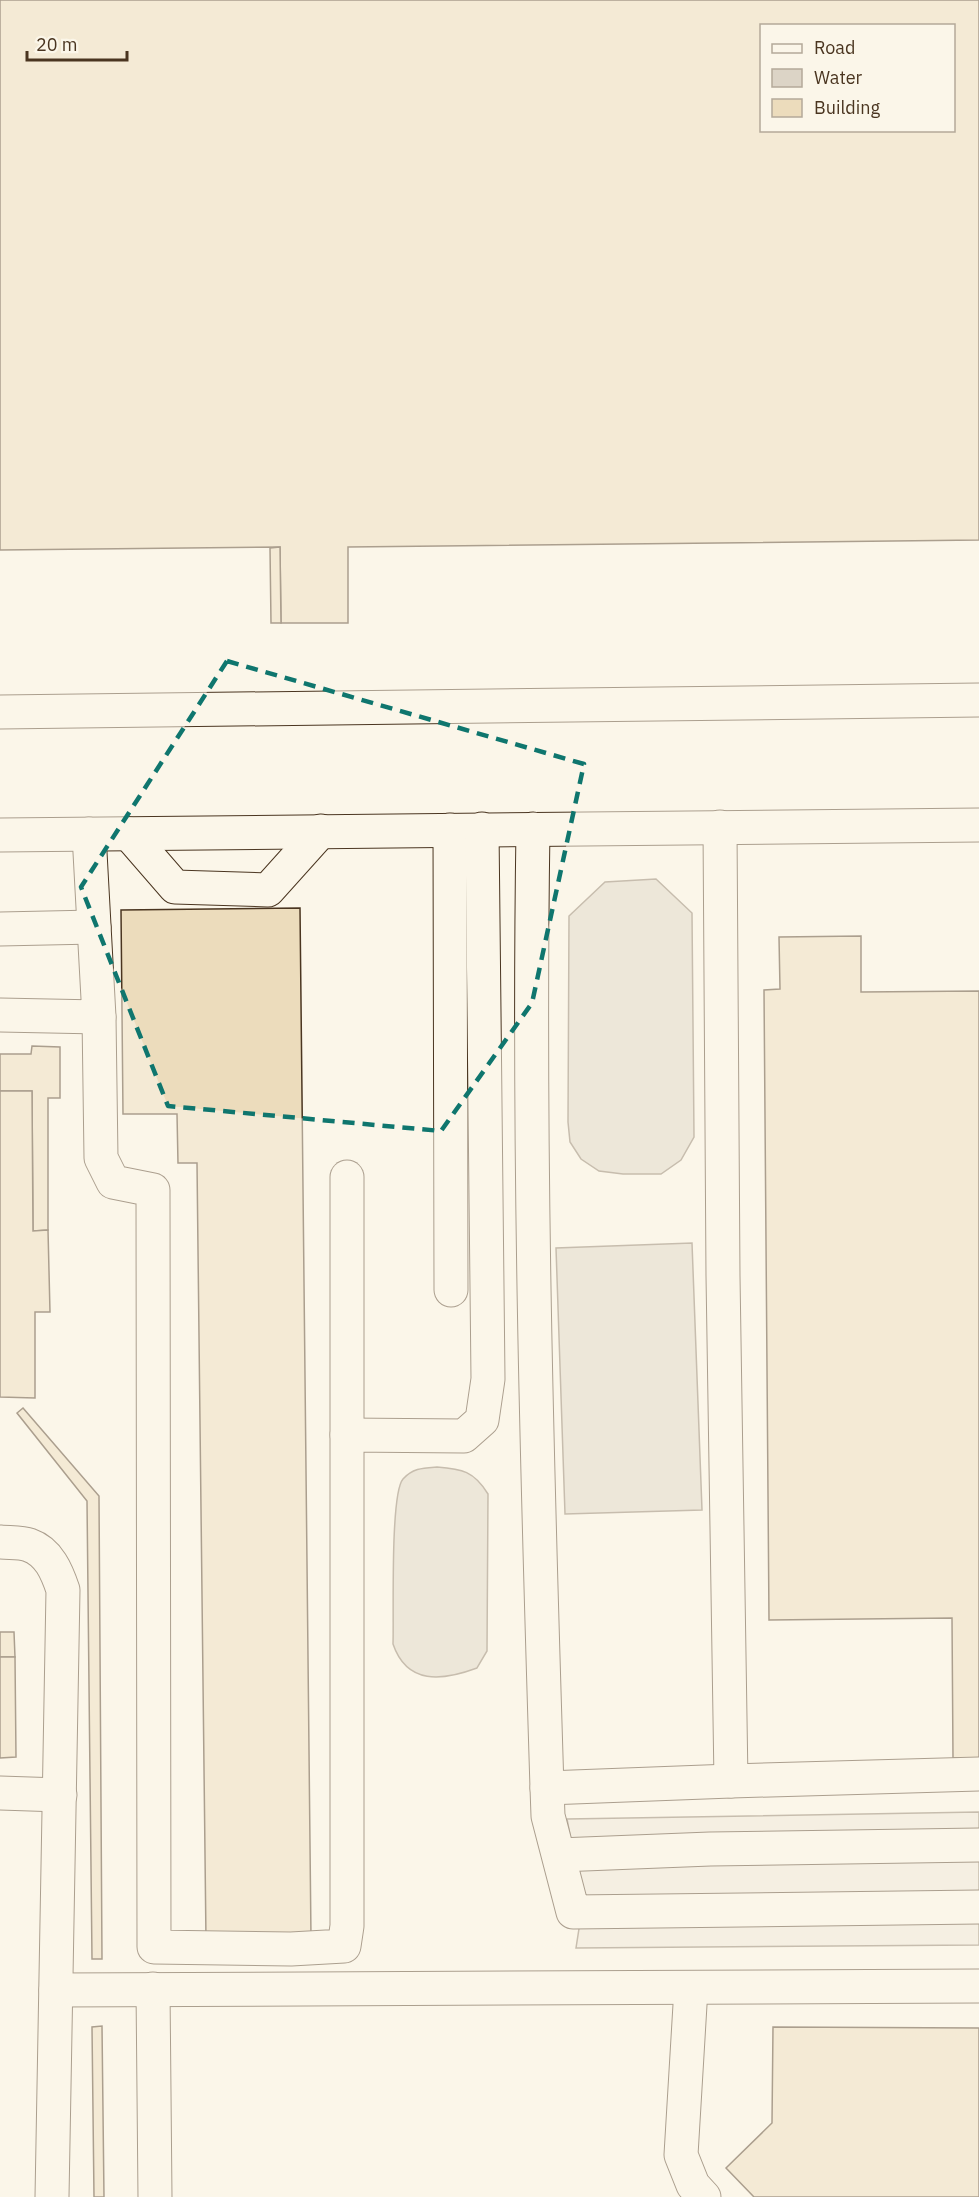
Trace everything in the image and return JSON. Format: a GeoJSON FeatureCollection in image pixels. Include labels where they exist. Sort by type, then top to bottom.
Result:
{"type":"FeatureCollection","features":[{"type":"Feature","properties":{"kind":"lane"},"geometry":{"type":"LineString","coordinates":[[0,712],[979,700]]}},
{"type":"Feature","properties":{"kind":"lane"},"geometry":{"type":"LineString","coordinates":[[0,835],[979,825]]}},
{"type":"Feature","properties":{"kind":"lane"},"geometry":{"type":"LineString","coordinates":[[720,827],[730,1781]]}},
{"type":"Feature","properties":{"kind":"lane"},"geometry":{"type":"LineString","coordinates":[[451,1290],[466,829]]}},
{"type":"Feature","properties":{"kind":"lane"},"geometry":{"type":"LineString","coordinates":[[347,1435],[464,1436],[482,1420],[488,1378],[466,829]]}},
{"type":"Feature","properties":{"kind":"lane"},"geometry":{"type":"LineString","coordinates":[[533,829],[530,954],[538,1485],[548,1816],[573,1912],[979,1907]]}},
{"type":"Feature","properties":{"kind":"lane"},"geometry":{"type":"LineString","coordinates":[[129,834],[175,887],[267,890],[321,831]]}},
{"type":"Feature","properties":{"kind":"lane"},"geometry":{"type":"LineString","coordinates":[[90,834],[99,1017],[101,1158],[113,1182],[153,1190],[154,1947],[291,1949],[344,1946],[346,1926],[347,1177]]}},
{"type":"Feature","properties":{"kind":"lane"},"geometry":{"type":"LineString","coordinates":[[0,929],[94,927]]}},
{"type":"Feature","properties":{"kind":"lane"},"geometry":{"type":"LineString","coordinates":[[0,1015],[99,1017]]}},
{"type":"Feature","properties":{"kind":"lane"},"geometry":{"type":"LineString","coordinates":[[0,1542],[29,1545],[45,1556],[56,1569],[63,1590],[52,2197]]}},
{"type":"Feature","properties":{"kind":"lane"},"geometry":{"type":"LineString","coordinates":[[547,1788],[979,1774]]}},
{"type":"Feature","properties":{"kind":"lane"},"geometry":{"type":"LineString","coordinates":[[0,1793],[60,1795]]}},
{"type":"Feature","properties":{"kind":"lane"},"geometry":{"type":"LineString","coordinates":[[559,1855],[710,1849],[979,1845]]}},
{"type":"Feature","properties":{"kind":"lane"},"geometry":{"type":"LineString","coordinates":[[56,1990],[979,1986]]}},
{"type":"Feature","properties":{"kind":"lane"},"geometry":{"type":"LineString","coordinates":[[691,1988],[681,2155],[693,2185],[704,2197]]}},
{"type":"Feature","properties":{"kind":"lane"},"geometry":{"type":"LineString","coordinates":[[153,1989],[155,2197]]}},
{"type":"Feature","properties":{"kind":"highlighted area"},"geometry":{"type":"Polygon","coordinates":[[[227,661],[584,764],[532,1003],[441,1131],[168,1106],[81,887],[227,661]]]}},
{"type":"Feature","properties":{"kind":"shaded area"},"geometry":{"type":"Polygon","coordinates":[[[979,1812],[979,1945],[576,1948],[583,1903],[567,1819],[979,1812]]]}},
{"type":"Feature","properties":{"kind":"water"},"geometry":{"type":"Polygon","coordinates":[[[656,879],[692,913],[694,1137],[681,1160],[661,1174],[623,1174],[599,1171],[581,1159],[570,1142],[568,1122],[569,916],[605,882],[656,879]]]}},
{"type":"Feature","properties":{"kind":"water"},"geometry":{"type":"Polygon","coordinates":[[[692,1243],[702,1510],[565,1514],[556,1248],[692,1243]]]}},
{"type":"Feature","properties":{"kind":"water"},"geometry":{"type":"Polygon","coordinates":[[[437,1467],[467,1473],[478,1480],[488,1494],[487,1651],[477,1668],[439,1677],[417,1673],[407,1667],[393,1644],[394,1531],[399,1489],[403,1479],[414,1471],[437,1467]]]}},
{"type":"Feature","properties":{"kind":"building"},"geometry":{"type":"Polygon","coordinates":[[[0,0],[979,0],[979,540],[348,547],[348,623],[281,623],[280,547],[0,550],[0,0]]]}},
{"type":"Feature","properties":{"kind":"building"},"geometry":{"type":"Polygon","coordinates":[[[280,547],[281,623],[271,623],[270,548],[280,547]]]}},
{"type":"Feature","properties":{"kind":"building"},"geometry":{"type":"Polygon","coordinates":[[[300,908],[311,1938],[206,1940],[197,1163],[178,1163],[177,1114],[123,1114],[121,910],[300,908]]]}},
{"type":"Feature","properties":{"kind":"building"},"geometry":{"type":"Polygon","coordinates":[[[861,936],[861,992],[979,991],[979,1758],[953,1758],[952,1618],[769,1620],[764,990],[780,989],[779,937],[861,936]]]}},
{"type":"Feature","properties":{"kind":"building"},"geometry":{"type":"Polygon","coordinates":[[[32,1046],[60,1047],[60,1098],[48,1098],[48,1230],[33,1231],[32,1091],[0,1091],[0,1054],[31,1054],[32,1046]]]}},
{"type":"Feature","properties":{"kind":"building"},"geometry":{"type":"Polygon","coordinates":[[[0,1091],[32,1091],[33,1231],[48,1230],[50,1312],[35,1312],[35,1398],[0,1397],[0,1091]]]}},
{"type":"Feature","properties":{"kind":"building"},"geometry":{"type":"Polygon","coordinates":[[[23,1408],[99,1496],[102,1959],[92,1959],[87,1501],[17,1413],[23,1408]]]}},
{"type":"Feature","properties":{"kind":"building"},"geometry":{"type":"Polygon","coordinates":[[[0,1632],[14,1632],[15,1657],[0,1657],[0,1632]]]}},
{"type":"Feature","properties":{"kind":"building"},"geometry":{"type":"Polygon","coordinates":[[[0,1657],[15,1657],[16,1757],[0,1758],[0,1657]]]}},
{"type":"Feature","properties":{"kind":"building"},"geometry":{"type":"Polygon","coordinates":[[[102,2026],[104,2197],[94,2197],[92,2027],[102,2026]]]}},
{"type":"Feature","properties":{"kind":"building"},"geometry":{"type":"Polygon","coordinates":[[[773,2027],[979,2028],[979,2197],[754,2197],[726,2168],[772,2123],[773,2027]]]}}]}
